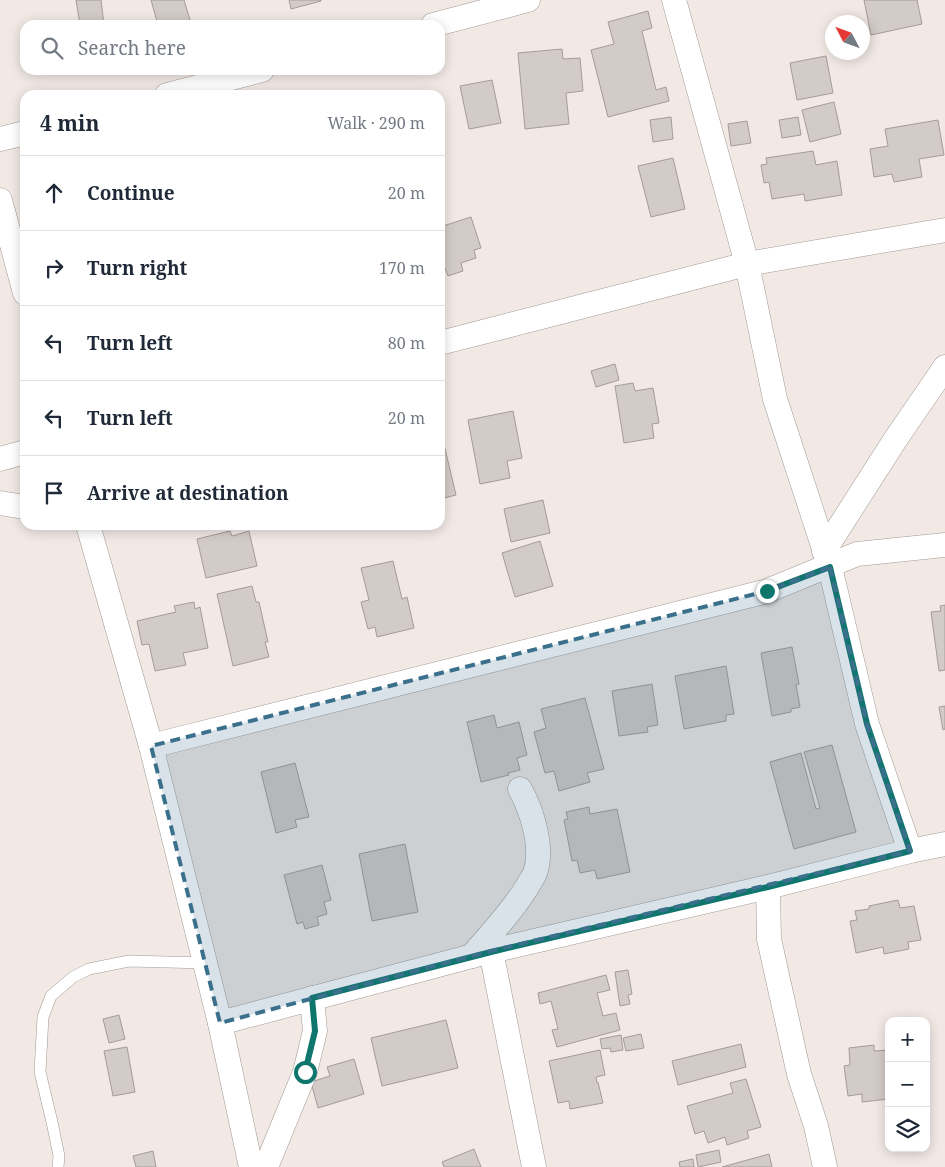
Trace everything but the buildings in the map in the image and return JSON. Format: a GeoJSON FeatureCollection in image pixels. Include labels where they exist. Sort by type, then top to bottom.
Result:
{"type":"FeatureCollection","features":[{"type":"Feature","properties":{"kind":"street"},"geometry":{"type":"LineString","coordinates":[[445,22],[528,0]]}},
{"type":"Feature","properties":{"kind":"street"},"geometry":{"type":"LineString","coordinates":[[674,0],[747,264],[774,399],[827,559],[867,724],[910,851]]}},
{"type":"Feature","properties":{"kind":"street"},"geometry":{"type":"LineString","coordinates":[[186,90],[243,75]]}},
{"type":"Feature","properties":{"kind":"street"},"geometry":{"type":"LineString","coordinates":[[0,139],[20,133]]}},
{"type":"Feature","properties":{"kind":"street"},"geometry":{"type":"LineString","coordinates":[[0,200],[20,274]]}},
{"type":"Feature","properties":{"kind":"street"},"geometry":{"type":"LineString","coordinates":[[445,342],[747,264],[945,230]]}},
{"type":"Feature","properties":{"kind":"street"},"geometry":{"type":"LineString","coordinates":[[827,559],[895,440],[945,367]]}},
{"type":"Feature","properties":{"kind":"street"},"geometry":{"type":"LineString","coordinates":[[0,459],[20,453]]}},
{"type":"Feature","properties":{"kind":"street"},"geometry":{"type":"LineString","coordinates":[[0,503],[20,506]]}},
{"type":"Feature","properties":{"kind":"street"},"geometry":{"type":"LineString","coordinates":[[89,530],[151,746],[220,1022],[251,1167]]}},
{"type":"Feature","properties":{"kind":"street"},"geometry":{"type":"LineString","coordinates":[[151,746],[767,591],[827,559],[945,545]]}},
{"type":"Feature","properties":{"kind":"street"},"geometry":{"type":"LineString","coordinates":[[520,789],[530,807],[535,831],[538,853],[535,874],[482,954],[534,1167]]}},
{"type":"Feature","properties":{"kind":"street"},"geometry":{"type":"LineString","coordinates":[[220,1022],[482,954],[945,844]]}},
{"type":"Feature","properties":{"kind":"street"},"geometry":{"type":"LineString","coordinates":[[768,887],[769,939],[799,1074],[816,1126],[825,1167]]}},
{"type":"Feature","properties":{"kind":"street"},"geometry":{"type":"LineString","coordinates":[[266,1167],[305,1072],[315,1031],[312,998]]}},
{"type":"Feature","properties":{"kind":"lane"},"geometry":{"type":"LineString","coordinates":[[58,1167],[59,1156],[40,1072],[43,1017],[51,996],[73,978],[88,969],[129,961],[205,963]]}},
{"type":"Feature","properties":{"kind":"highlighted area"},"geometry":{"type":"Polygon","coordinates":[[[830,567],[867,724],[910,851],[491,951],[220,1023],[151,746],[767,591],[830,567]]]}},
{"type":"Feature","properties":{"kind":"route"},"geometry":{"type":"LineString","coordinates":[[305,1072],[315,1031],[312,998],[491,952],[768,887],[910,851],[867,724],[830,567],[767,591]]}}]}
